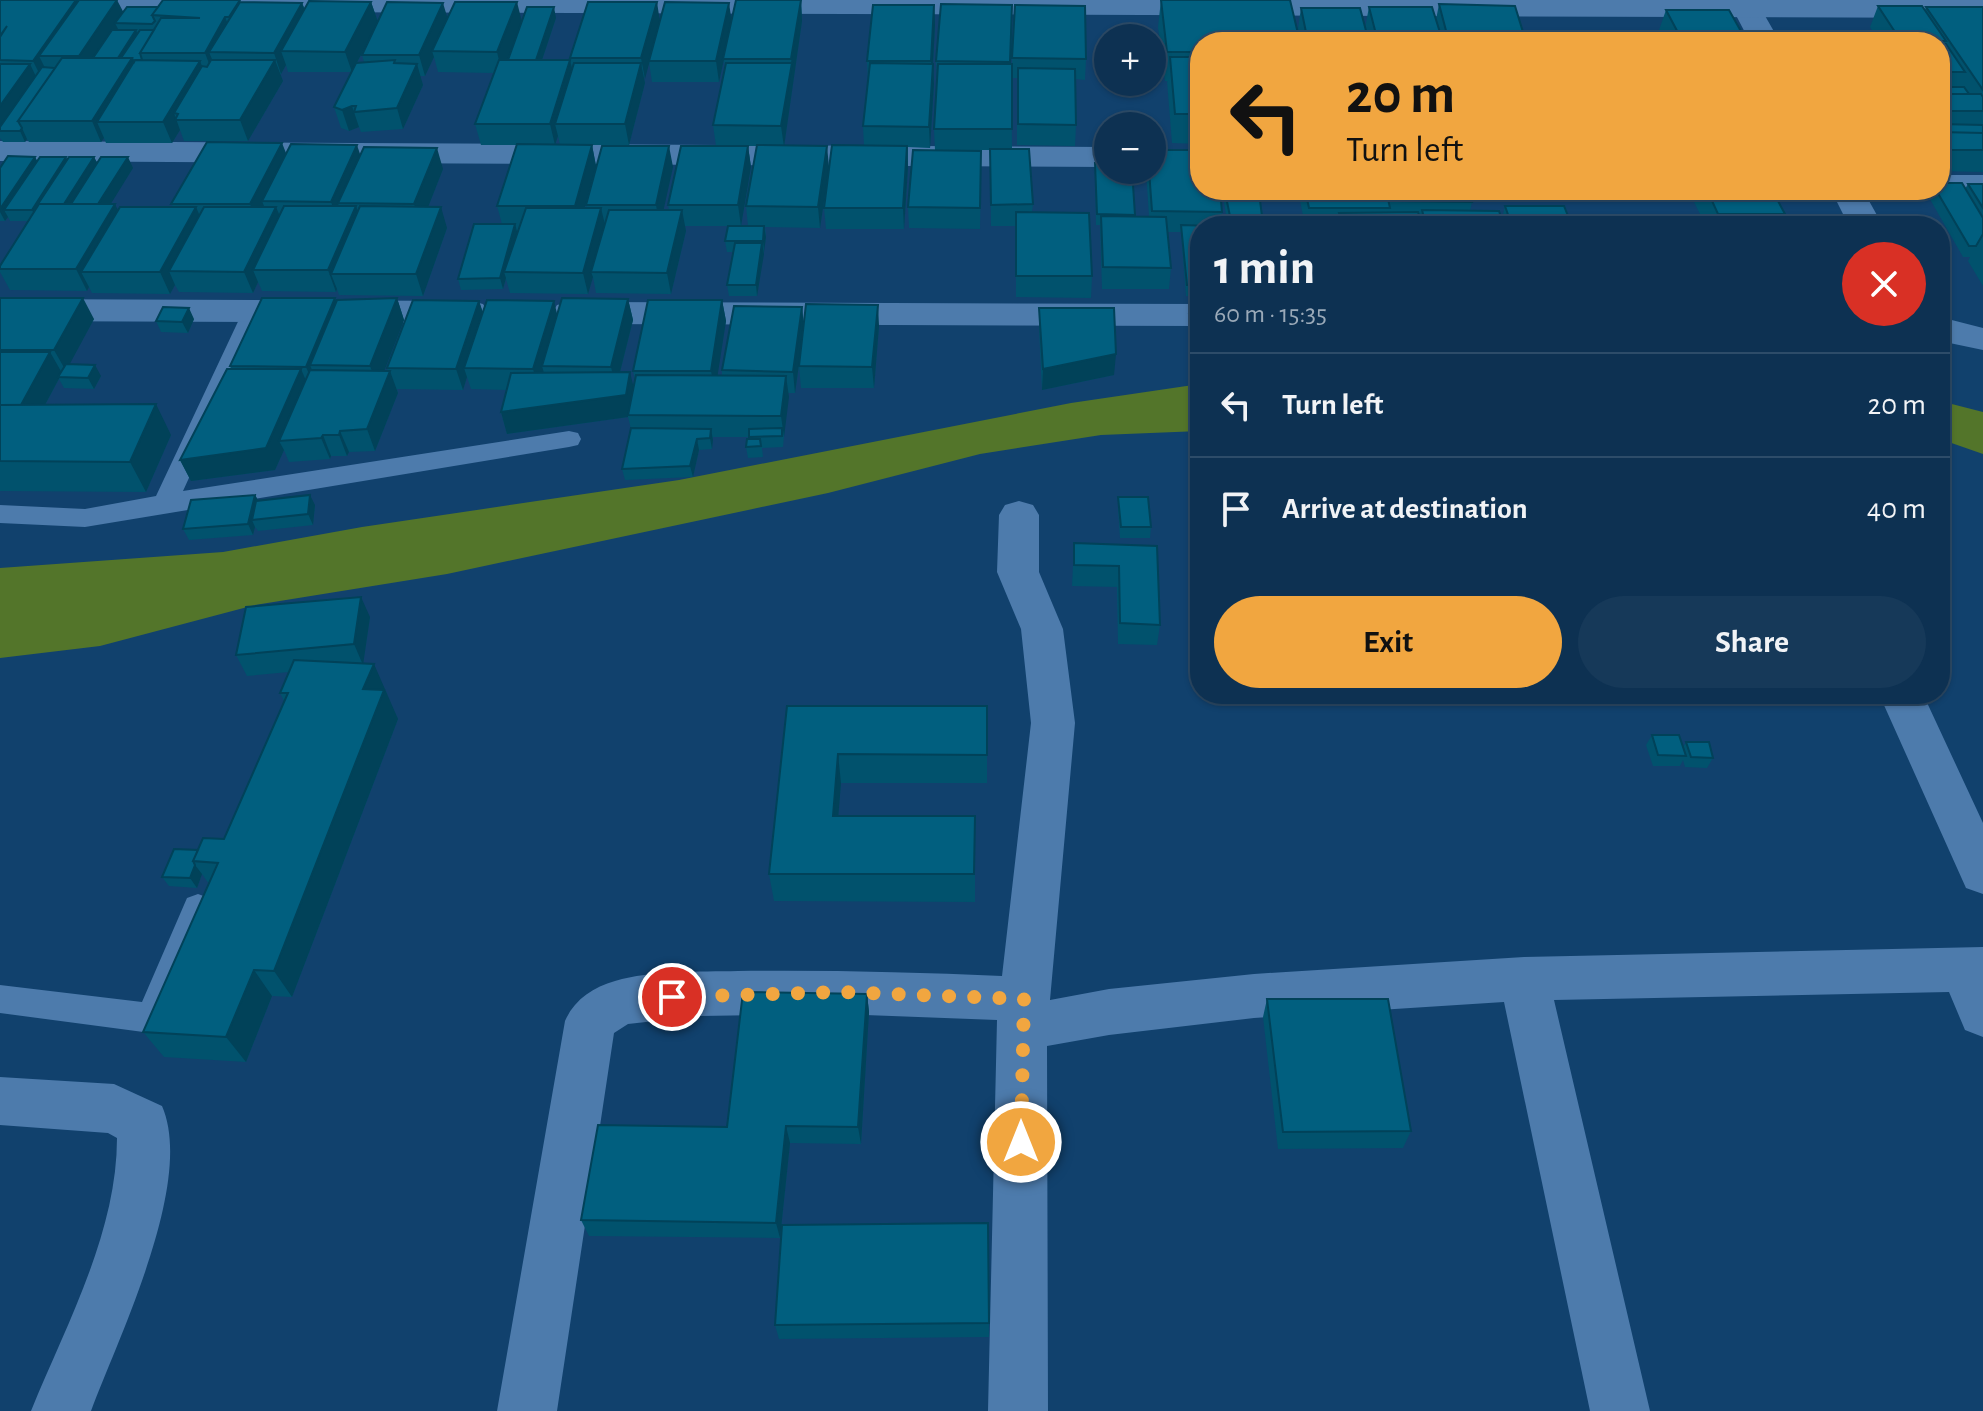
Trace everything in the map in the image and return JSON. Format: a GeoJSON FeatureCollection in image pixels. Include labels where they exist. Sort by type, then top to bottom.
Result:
{"type":"FeatureCollection","features":[{"type":"Feature","properties":{"kind":"street"},"geometry":{"type":"LineString","coordinates":[[0,2],[1744,4],[1983,9]]}},
{"type":"Feature","properties":{"kind":"street"},"geometry":{"type":"LineString","coordinates":[[1744,4],[1759,32]]}},
{"type":"Feature","properties":{"kind":"street"},"geometry":{"type":"LineString","coordinates":[[0,151],[1094,157]]}},
{"type":"Feature","properties":{"kind":"street"},"geometry":{"type":"LineString","coordinates":[[1950,185],[1983,185]]}},
{"type":"Feature","properties":{"kind":"street"},"geometry":{"type":"LineString","coordinates":[[0,310],[1190,315]]}},
{"type":"Feature","properties":{"kind":"street"},"geometry":{"type":"LineString","coordinates":[[1950,332],[1963,337],[1976,353]]}},
{"type":"Feature","properties":{"kind":"street"},"geometry":{"type":"LineString","coordinates":[[1950,344],[1976,353]]}},
{"type":"Feature","properties":{"kind":"street"},"geometry":{"type":"LineString","coordinates":[[1018,1411],[1023,1011],[1053,723],[1042,629],[1018,572],[1019,515]]}},
{"type":"Feature","properties":{"kind":"street"},"geometry":{"type":"LineString","coordinates":[[1906,704],[1983,874]]}},
{"type":"Feature","properties":{"kind":"street"},"geometry":{"type":"LineString","coordinates":[[1524,979],[1620,1411]]}},
{"type":"Feature","properties":{"kind":"street"},"geometry":{"type":"LineString","coordinates":[[527,1411],[590,1021],[618,1002],[700,994],[839,992],[1023,1011],[1056,1023],[1109,1012],[1254,996],[1524,979],[1977,984]]}},
{"type":"Feature","properties":{"kind":"street"},"geometry":{"type":"LineString","coordinates":[[0,1101],[114,1109],[143,1124],[146,1148],[128,1235],[61,1411]]}},
{"type":"Feature","properties":{"kind":"lane"},"geometry":{"type":"LineString","coordinates":[[165,503],[254,311]]}},
{"type":"Feature","properties":{"kind":"lane"},"geometry":{"type":"LineString","coordinates":[[0,514],[85,518],[569,439]]}},
{"type":"Feature","properties":{"kind":"lane"},"geometry":{"type":"LineString","coordinates":[[0,999],[151,1018],[198,907]]}},
{"type":"Feature","properties":{"kind":"shaded area"},"geometry":{"type":"Polygon","coordinates":[[[1190,385],[1190,431],[1101,435],[980,454],[828,493],[447,574],[255,605],[100,646],[0,658],[0,568],[223,552],[362,527],[679,480],[1071,403],[1190,385]]]}},
{"type":"Feature","properties":{"kind":"shaded area"},"geometry":{"type":"Polygon","coordinates":[[[1950,404],[1983,412],[1983,454],[1950,442],[1950,404]]]}},
{"type":"Feature","properties":{"kind":"building"},"geometry":{"type":"Polygon","coordinates":[[[0,0],[76,0],[33,61],[0,60],[0,37],[7,26],[0,36],[0,0]]]}},
{"type":"Feature","properties":{"kind":"building"},"geometry":{"type":"Polygon","coordinates":[[[79,0],[117,0],[79,56],[39,56],[79,0]]]}},
{"type":"Feature","properties":{"kind":"building"},"geometry":{"type":"Polygon","coordinates":[[[163,0],[240,0],[229,17],[225,17],[205,53],[140,53],[161,18],[200,18],[152,15],[163,0]]]}},
{"type":"Feature","properties":{"kind":"building"},"geometry":{"type":"Polygon","coordinates":[[[736,0],[801,0],[791,59],[723,59],[736,0]]]}},
{"type":"Feature","properties":{"kind":"building"},"geometry":{"type":"Polygon","coordinates":[[[1161,0],[1290,0],[1298,32],[1190,32],[1190,52],[1167,52],[1161,0]]]}},
{"type":"Feature","properties":{"kind":"building"},"geometry":{"type":"Polygon","coordinates":[[[309,1],[371,2],[345,52],[281,51],[309,1]]]}},
{"type":"Feature","properties":{"kind":"building"},"geometry":{"type":"Polygon","coordinates":[[[240,2],[302,3],[274,53],[209,52],[240,2]]]}},
{"type":"Feature","properties":{"kind":"building"},"geometry":{"type":"Polygon","coordinates":[[[387,2],[443,3],[419,55],[362,55],[387,2]]]}},
{"type":"Feature","properties":{"kind":"building"},"geometry":{"type":"Polygon","coordinates":[[[455,2],[517,2],[497,52],[432,51],[455,2]]]}},
{"type":"Feature","properties":{"kind":"building"},"geometry":{"type":"Polygon","coordinates":[[[588,2],[657,2],[641,58],[570,58],[588,2]]]}},
{"type":"Feature","properties":{"kind":"building"},"geometry":{"type":"Polygon","coordinates":[[[665,2],[729,3],[716,61],[649,61],[665,2]]]}},
{"type":"Feature","properties":{"kind":"building"},"geometry":{"type":"Polygon","coordinates":[[[941,4],[1012,5],[1010,62],[936,61],[941,4]]]}},
{"type":"Feature","properties":{"kind":"building"},"geometry":{"type":"Polygon","coordinates":[[[1439,4],[1515,6],[1523,32],[1446,32],[1439,4]]]}},
{"type":"Feature","properties":{"kind":"building"},"geometry":{"type":"Polygon","coordinates":[[[873,5],[934,5],[931,61],[867,61],[873,5]]]}},
{"type":"Feature","properties":{"kind":"building"},"geometry":{"type":"Polygon","coordinates":[[[1015,5],[1085,6],[1086,59],[1012,58],[1015,5]]]}},
{"type":"Feature","properties":{"kind":"building"},"geometry":{"type":"Polygon","coordinates":[[[1878,6],[1922,6],[1940,32],[1895,32],[1878,6]]]}},
{"type":"Feature","properties":{"kind":"building"},"geometry":{"type":"Polygon","coordinates":[[[127,7],[158,7],[152,15],[155,21],[152,24],[115,23],[127,7]]]}},
{"type":"Feature","properties":{"kind":"building"},"geometry":{"type":"Polygon","coordinates":[[[527,7],[554,7],[536,60],[508,60],[527,7]]]}},
{"type":"Feature","properties":{"kind":"building"},"geometry":{"type":"Polygon","coordinates":[[[1369,7],[1432,7],[1440,32],[1375,32],[1369,7]]]}},
{"type":"Feature","properties":{"kind":"building"},"geometry":{"type":"Polygon","coordinates":[[[1926,7],[1983,7],[1983,90],[1950,42],[1950,32],[1943,32],[1926,7]]]}},
{"type":"Feature","properties":{"kind":"building"},"geometry":{"type":"Polygon","coordinates":[[[1301,8],[1360,8],[1366,32],[1306,32],[1301,8]]]}},
{"type":"Feature","properties":{"kind":"building"},"geometry":{"type":"Polygon","coordinates":[[[1666,10],[1729,10],[1741,32],[1678,32],[1666,10]]]}},
{"type":"Feature","properties":{"kind":"building"},"geometry":{"type":"Polygon","coordinates":[[[112,30],[136,30],[118,58],[93,58],[112,30]]]}},
{"type":"Feature","properties":{"kind":"building"},"geometry":{"type":"Polygon","coordinates":[[[140,30],[154,30],[140,53],[142,60],[134,62],[132,58],[121,58],[140,30]]]}},
{"type":"Feature","properties":{"kind":"building"},"geometry":{"type":"Polygon","coordinates":[[[1950,50],[1965,72],[1950,72],[1950,50]]]}},
{"type":"Feature","properties":{"kind":"building"},"geometry":{"type":"Polygon","coordinates":[[[1170,57],[1190,57],[1190,114],[1175,114],[1170,57]]]}},
{"type":"Feature","properties":{"kind":"building"},"geometry":{"type":"Polygon","coordinates":[[[62,58],[132,58],[92,121],[18,121],[62,58]]]}},
{"type":"Feature","properties":{"kind":"building"},"geometry":{"type":"Polygon","coordinates":[[[135,60],[200,61],[163,122],[97,122],[135,60]]]}},
{"type":"Feature","properties":{"kind":"building"},"geometry":{"type":"Polygon","coordinates":[[[211,60],[275,60],[240,120],[175,120],[178,114],[174,113],[202,66],[207,67],[211,60]]]}},
{"type":"Feature","properties":{"kind":"building"},"geometry":{"type":"Polygon","coordinates":[[[395,60],[394,63],[417,64],[397,108],[354,112],[356,106],[342,110],[334,107],[356,63],[395,60]]]}},
{"type":"Feature","properties":{"kind":"building"},"geometry":{"type":"Polygon","coordinates":[[[499,60],[570,60],[550,124],[475,124],[499,60]]]}},
{"type":"Feature","properties":{"kind":"building"},"geometry":{"type":"Polygon","coordinates":[[[574,63],[641,63],[625,124],[555,124],[574,63]]]}},
{"type":"Feature","properties":{"kind":"building"},"geometry":{"type":"Polygon","coordinates":[[[726,63],[792,63],[781,126],[713,125],[726,63]]]}},
{"type":"Feature","properties":{"kind":"building"},"geometry":{"type":"Polygon","coordinates":[[[870,63],[933,64],[929,127],[863,126],[870,63]]]}},
{"type":"Feature","properties":{"kind":"building"},"geometry":{"type":"Polygon","coordinates":[[[0,64],[30,64],[0,106],[0,64]]]}},
{"type":"Feature","properties":{"kind":"building"},"geometry":{"type":"Polygon","coordinates":[[[938,64],[1012,64],[1012,129],[934,129],[938,64]]]}},
{"type":"Feature","properties":{"kind":"building"},"geometry":{"type":"Polygon","coordinates":[[[42,67],[55,68],[18,121],[22,128],[20,131],[0,131],[0,127],[42,67]]]}},
{"type":"Feature","properties":{"kind":"building"},"geometry":{"type":"Polygon","coordinates":[[[1018,68],[1075,69],[1076,125],[1018,124],[1018,68]]]}},
{"type":"Feature","properties":{"kind":"building"},"geometry":{"type":"Polygon","coordinates":[[[1950,87],[1964,87],[1969,94],[1950,94],[1950,87]]]}},
{"type":"Feature","properties":{"kind":"building"},"geometry":{"type":"Polygon","coordinates":[[[1950,94],[1981,94],[1983,111],[1950,111],[1950,94]]]}},
{"type":"Feature","properties":{"kind":"building"},"geometry":{"type":"Polygon","coordinates":[[[1950,124],[1983,125],[1983,133],[1950,132],[1950,124]]]}},
{"type":"Feature","properties":{"kind":"building"},"geometry":{"type":"Polygon","coordinates":[[[1950,132],[1983,133],[1983,150],[1950,150],[1950,132]]]}},
{"type":"Feature","properties":{"kind":"building"},"geometry":{"type":"Polygon","coordinates":[[[207,142],[282,143],[250,204],[171,204],[207,142]]]}},
{"type":"Feature","properties":{"kind":"building"},"geometry":{"type":"Polygon","coordinates":[[[291,144],[357,145],[331,202],[262,201],[291,144]]]}},
{"type":"Feature","properties":{"kind":"building"},"geometry":{"type":"Polygon","coordinates":[[[517,144],[592,145],[575,206],[497,206],[517,144]]]}},
{"type":"Feature","properties":{"kind":"building"},"geometry":{"type":"Polygon","coordinates":[[[757,145],[827,146],[818,207],[746,206],[757,145]]]}},
{"type":"Feature","properties":{"kind":"building"},"geometry":{"type":"Polygon","coordinates":[[[832,145],[907,146],[903,208],[824,208],[832,145]]]}},
{"type":"Feature","properties":{"kind":"building"},"geometry":{"type":"Polygon","coordinates":[[[602,146],[669,146],[656,205],[586,205],[602,146]]]}},
{"type":"Feature","properties":{"kind":"building"},"geometry":{"type":"Polygon","coordinates":[[[681,146],[748,146],[738,205],[668,205],[681,146]]]}},
{"type":"Feature","properties":{"kind":"building"},"geometry":{"type":"Polygon","coordinates":[[[364,147],[437,148],[414,204],[338,203],[364,147]]]}},
{"type":"Feature","properties":{"kind":"building"},"geometry":{"type":"Polygon","coordinates":[[[990,149],[1029,149],[1033,204],[991,205],[990,149]]]}},
{"type":"Feature","properties":{"kind":"building"},"geometry":{"type":"Polygon","coordinates":[[[913,150],[981,151],[980,208],[908,207],[913,150]]]}},
{"type":"Feature","properties":{"kind":"building"},"geometry":{"type":"Polygon","coordinates":[[[1166,150],[1190,150],[1190,200],[1221,200],[1222,212],[1152,211],[1150,184],[1166,184],[1166,150]]]}},
{"type":"Feature","properties":{"kind":"building"},"geometry":{"type":"Polygon","coordinates":[[[8,156],[35,157],[0,209],[0,168],[8,156]]]}},
{"type":"Feature","properties":{"kind":"building"},"geometry":{"type":"Polygon","coordinates":[[[40,157],[66,157],[32,210],[4,210],[40,157]]]}},
{"type":"Feature","properties":{"kind":"building"},"geometry":{"type":"Polygon","coordinates":[[[69,157],[94,157],[64,204],[39,204],[34,210],[69,157]]]}},
{"type":"Feature","properties":{"kind":"building"},"geometry":{"type":"Polygon","coordinates":[[[101,157],[128,157],[98,204],[71,204],[101,157]]]}},
{"type":"Feature","properties":{"kind":"building"},"geometry":{"type":"Polygon","coordinates":[[[1950,183],[1962,183],[1983,218],[1983,234],[1976,246],[1969,246],[1942,200],[1950,200],[1950,183]]]}},
{"type":"Feature","properties":{"kind":"building"},"geometry":{"type":"Polygon","coordinates":[[[1096,184],[1133,184],[1135,215],[1097,214],[1096,184]]]}},
{"type":"Feature","properties":{"kind":"building"},"geometry":{"type":"Polygon","coordinates":[[[1968,184],[1983,184],[1983,208],[1968,184]]]}},
{"type":"Feature","properties":{"kind":"building"},"geometry":{"type":"Polygon","coordinates":[[[1227,200],[1260,200],[1262,216],[1230,216],[1227,200]]]}},
{"type":"Feature","properties":{"kind":"building"},"geometry":{"type":"Polygon","coordinates":[[[1307,200],[1388,200],[1390,208],[1309,208],[1307,200]]]}},
{"type":"Feature","properties":{"kind":"building"},"geometry":{"type":"Polygon","coordinates":[[[1472,200],[1472,202],[1397,201],[1472,200]]]}},
{"type":"Feature","properties":{"kind":"building"},"geometry":{"type":"Polygon","coordinates":[[[1712,200],[1777,200],[1785,214],[1718,214],[1712,200]]]}},
{"type":"Feature","properties":{"kind":"building"},"geometry":{"type":"Polygon","coordinates":[[[39,204],[115,204],[76,269],[0,269],[39,204]]]}},
{"type":"Feature","properties":{"kind":"building"},"geometry":{"type":"Polygon","coordinates":[[[284,206],[356,206],[328,270],[253,270],[284,206]]]}},
{"type":"Feature","properties":{"kind":"building"},"geometry":{"type":"Polygon","coordinates":[[[360,206],[441,207],[416,274],[331,274],[360,206]]]}},
{"type":"Feature","properties":{"kind":"building"},"geometry":{"type":"Polygon","coordinates":[[[1505,206],[1564,206],[1568,216],[1508,216],[1505,206]]]}},
{"type":"Feature","properties":{"kind":"building"},"geometry":{"type":"Polygon","coordinates":[[[120,207],[196,207],[160,272],[81,272],[120,207]]]}},
{"type":"Feature","properties":{"kind":"building"},"geometry":{"type":"Polygon","coordinates":[[[204,207],[276,207],[244,272],[169,271],[204,207]]]}},
{"type":"Feature","properties":{"kind":"building"},"geometry":{"type":"Polygon","coordinates":[[[526,208],[601,208],[583,273],[504,272],[526,208]]]}},
{"type":"Feature","properties":{"kind":"building"},"geometry":{"type":"Polygon","coordinates":[[[609,210],[682,210],[667,273],[591,272],[609,210]]]}},
{"type":"Feature","properties":{"kind":"building"},"geometry":{"type":"Polygon","coordinates":[[[1422,210],[1499,211],[1501,216],[1424,216],[1422,210]]]}},
{"type":"Feature","properties":{"kind":"building"},"geometry":{"type":"Polygon","coordinates":[[[1016,212],[1089,213],[1092,276],[1016,276],[1016,212]]]}},
{"type":"Feature","properties":{"kind":"building"},"geometry":{"type":"Polygon","coordinates":[[[1418,212],[1419,216],[1340,216],[1339,213],[1418,212]]]}},
{"type":"Feature","properties":{"kind":"building"},"geometry":{"type":"Polygon","coordinates":[[[1101,216],[1166,217],[1171,268],[1103,267],[1101,216]]]}},
{"type":"Feature","properties":{"kind":"building"},"geometry":{"type":"Polygon","coordinates":[[[474,224],[515,224],[500,278],[458,279],[474,224]]]}},
{"type":"Feature","properties":{"kind":"building"},"geometry":{"type":"Polygon","coordinates":[[[1181,225],[1190,225],[1190,285],[1187,285],[1181,225]]]}},
{"type":"Feature","properties":{"kind":"building"},"geometry":{"type":"Polygon","coordinates":[[[728,226],[764,226],[763,241],[725,241],[728,226]]]}},
{"type":"Feature","properties":{"kind":"building"},"geometry":{"type":"Polygon","coordinates":[[[735,243],[762,243],[756,285],[727,285],[735,243]]]}},
{"type":"Feature","properties":{"kind":"building"},"geometry":{"type":"Polygon","coordinates":[[[0,298],[83,298],[54,350],[0,350],[0,298]]]}},
{"type":"Feature","properties":{"kind":"building"},"geometry":{"type":"Polygon","coordinates":[[[262,298],[335,298],[306,367],[230,366],[262,298]]]}},
{"type":"Feature","properties":{"kind":"building"},"geometry":{"type":"Polygon","coordinates":[[[397,298],[370,366],[310,365],[337,300],[397,298]]]}},
{"type":"Feature","properties":{"kind":"building"},"geometry":{"type":"Polygon","coordinates":[[[562,298],[628,299],[611,367],[542,366],[562,298]]]}},
{"type":"Feature","properties":{"kind":"building"},"geometry":{"type":"Polygon","coordinates":[[[413,300],[479,301],[456,369],[387,368],[413,300]]]}},
{"type":"Feature","properties":{"kind":"building"},"geometry":{"type":"Polygon","coordinates":[[[487,300],[554,301],[533,369],[464,368],[487,300]]]}},
{"type":"Feature","properties":{"kind":"building"},"geometry":{"type":"Polygon","coordinates":[[[648,300],[722,300],[711,371],[633,371],[648,300]]]}},
{"type":"Feature","properties":{"kind":"building"},"geometry":{"type":"Polygon","coordinates":[[[806,304],[878,305],[872,367],[799,366],[806,304]]]}},
{"type":"Feature","properties":{"kind":"building"},"geometry":{"type":"Polygon","coordinates":[[[734,306],[802,307],[793,372],[722,370],[734,306]]]}},
{"type":"Feature","properties":{"kind":"building"},"geometry":{"type":"Polygon","coordinates":[[[163,307],[189,308],[182,322],[156,321],[163,307]]]}},
{"type":"Feature","properties":{"kind":"building"},"geometry":{"type":"Polygon","coordinates":[[[1039,308],[1114,308],[1116,354],[1043,369],[1039,308]]]}},
{"type":"Feature","properties":{"kind":"building"},"geometry":{"type":"Polygon","coordinates":[[[0,352],[50,352],[21,405],[0,405],[0,352]]]}},
{"type":"Feature","properties":{"kind":"building"},"geometry":{"type":"Polygon","coordinates":[[[66,364],[95,365],[88,378],[58,377],[66,364]]]}},
{"type":"Feature","properties":{"kind":"building"},"geometry":{"type":"Polygon","coordinates":[[[227,369],[301,369],[266,448],[180,460],[227,369]]]}},
{"type":"Feature","properties":{"kind":"building"},"geometry":{"type":"Polygon","coordinates":[[[310,370],[390,371],[367,429],[340,431],[339,435],[323,435],[321,438],[279,441],[310,370]]]}},
{"type":"Feature","properties":{"kind":"building"},"geometry":{"type":"Polygon","coordinates":[[[630,372],[626,395],[501,412],[511,373],[630,372]]]}},
{"type":"Feature","properties":{"kind":"building"},"geometry":{"type":"Polygon","coordinates":[[[636,375],[786,376],[781,416],[628,415],[636,375]]]}},
{"type":"Feature","properties":{"kind":"building"},"geometry":{"type":"Polygon","coordinates":[[[156,404],[130,462],[0,461],[0,405],[156,404]]]}},
{"type":"Feature","properties":{"kind":"building"},"geometry":{"type":"Polygon","coordinates":[[[631,428],[711,429],[710,438],[697,439],[690,466],[622,469],[631,428]]]}},
{"type":"Feature","properties":{"kind":"building"},"geometry":{"type":"Polygon","coordinates":[[[782,428],[782,436],[749,437],[749,429],[782,428]]]}},
{"type":"Feature","properties":{"kind":"building"},"geometry":{"type":"Polygon","coordinates":[[[747,439],[760,439],[761,446],[746,447],[747,439]]]}},
{"type":"Feature","properties":{"kind":"building"},"geometry":{"type":"Polygon","coordinates":[[[255,495],[248,524],[183,529],[191,500],[255,495]]]}},
{"type":"Feature","properties":{"kind":"building"},"geometry":{"type":"Polygon","coordinates":[[[310,495],[308,514],[252,520],[256,501],[310,495]]]}},
{"type":"Feature","properties":{"kind":"building"},"geometry":{"type":"Polygon","coordinates":[[[1118,497],[1148,497],[1151,527],[1121,527],[1118,497]]]}},
{"type":"Feature","properties":{"kind":"building"},"geometry":{"type":"Polygon","coordinates":[[[1074,543],[1157,546],[1160,625],[1120,623],[1119,566],[1074,565],[1074,543]]]}},
{"type":"Feature","properties":{"kind":"building"},"geometry":{"type":"Polygon","coordinates":[[[361,597],[354,644],[236,655],[246,607],[361,597]]]}},
{"type":"Feature","properties":{"kind":"building"},"geometry":{"type":"Polygon","coordinates":[[[294,660],[374,664],[363,689],[384,690],[274,971],[254,970],[226,1037],[143,1032],[218,863],[193,861],[203,838],[224,839],[288,693],[280,693],[294,660]]]}},
{"type":"Feature","properties":{"kind":"building"},"geometry":{"type":"Polygon","coordinates":[[[787,706],[987,706],[987,755],[838,754],[833,816],[975,816],[974,874],[769,874],[787,706]]]}},
{"type":"Feature","properties":{"kind":"building"},"geometry":{"type":"Polygon","coordinates":[[[1652,735],[1679,735],[1686,756],[1658,755],[1652,735]]]}},
{"type":"Feature","properties":{"kind":"building"},"geometry":{"type":"Polygon","coordinates":[[[1686,742],[1709,742],[1713,758],[1691,757],[1686,742]]]}},
{"type":"Feature","properties":{"kind":"building"},"geometry":{"type":"Polygon","coordinates":[[[174,849],[198,850],[190,878],[162,877],[174,849]]]}},
{"type":"Feature","properties":{"kind":"building"},"geometry":{"type":"Polygon","coordinates":[[[743,992],[867,994],[858,1127],[786,1126],[776,1223],[581,1220],[598,1125],[727,1127],[743,992]]]}},
{"type":"Feature","properties":{"kind":"building"},"geometry":{"type":"Polygon","coordinates":[[[1267,999],[1388,999],[1411,1131],[1283,1132],[1267,999]]]}},
{"type":"Feature","properties":{"kind":"building"},"geometry":{"type":"Polygon","coordinates":[[[988,1223],[989,1323],[775,1325],[782,1225],[988,1223]]]}},
{"type":"Feature","properties":{"kind":"route"},"geometry":{"type":"LineString","coordinates":[[672,997],[839,992],[1024,999],[1021,1142]]}}]}
